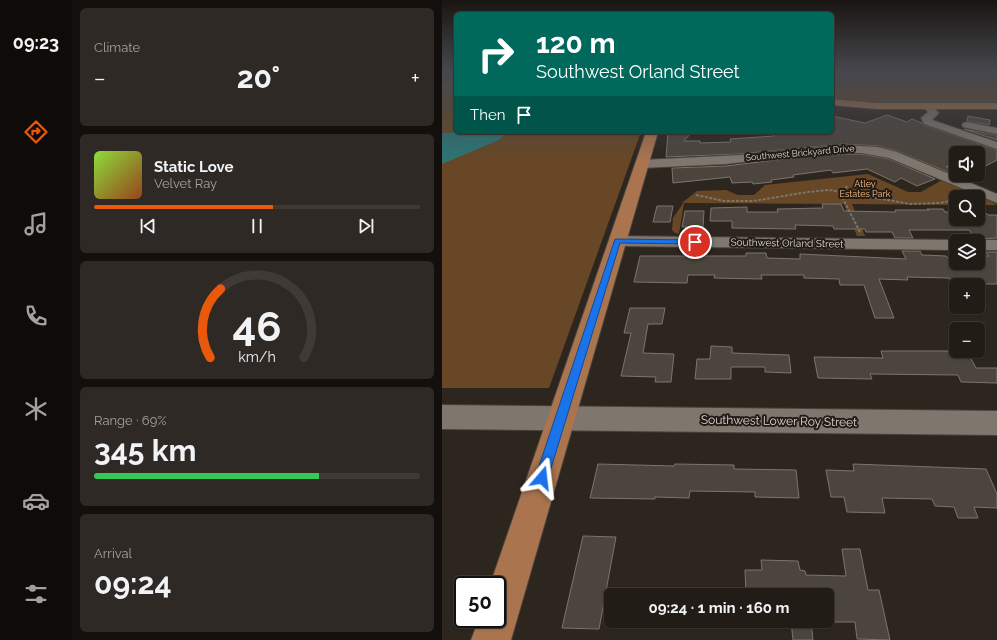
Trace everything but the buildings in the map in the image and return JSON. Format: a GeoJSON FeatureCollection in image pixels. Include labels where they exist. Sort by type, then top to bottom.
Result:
{"type":"FeatureCollection","features":[{"type":"Feature","properties":{"kind":"main road"},"geometry":{"type":"LineString","coordinates":[[834,102],[931,110],[997,106]]}},
{"type":"Feature","properties":{"kind":"main road"},"geometry":{"type":"LineString","coordinates":[[491,640],[560,418],[651,134]]}},
{"type":"Feature","properties":{"kind":"street"},"geometry":{"type":"LineString","coordinates":[[997,131],[945,120],[931,110],[926,118],[934,124],[997,146]]}},
{"type":"Feature","properties":{"kind":"street","name":"Southwest Brickyard Drive"},"geometry":{"type":"LineString","coordinates":[[642,164],[752,158],[847,148],[869,149],[893,155],[997,199]]}},
{"type":"Feature","properties":{"kind":"street","name":"Southwest Orland Street"},"geometry":{"type":"LineString","coordinates":[[618,241],[949,245]]}},
{"type":"Feature","properties":{"kind":"street"},"geometry":{"type":"LineString","coordinates":[[985,245],[997,245]]}},
{"type":"Feature","properties":{"kind":"street","name":"Southwest Lower Roy Street"},"geometry":{"type":"LineString","coordinates":[[442,417],[997,423]]}},
{"type":"Feature","properties":{"kind":"path"},"geometry":{"type":"LineString","coordinates":[[847,186],[841,195],[865,244]]}},
{"type":"Feature","properties":{"kind":"path"},"geometry":{"type":"LineString","coordinates":[[696,195],[724,201],[747,202],[770,200],[812,191],[843,191],[899,203],[939,203],[949,201]]}},
{"type":"Feature","properties":{"kind":"green space"},"geometry":{"type":"Polygon","coordinates":[[[442,100],[454,100],[454,134],[640,134],[549,388],[442,388],[442,100]]]}},
{"type":"Feature","properties":{"kind":"green space"},"geometry":{"type":"Polygon","coordinates":[[[843,100],[997,100],[997,102],[869,102],[843,100]]]}},
{"type":"Feature","properties":{"kind":"green space","name":"Atley Estates Park"},"geometry":{"type":"Polygon","coordinates":[[[868,174],[908,192],[921,192],[942,180],[966,190],[949,190],[949,205],[852,204],[865,236],[857,236],[844,204],[684,203],[679,234],[672,230],[673,218],[683,202],[697,191],[726,190],[738,195],[754,195],[765,185],[868,174]]]}},
{"type":"Feature","properties":{"kind":"green space","name":"Atley Estates Park"},"geometry":{"type":"Polygon","coordinates":[[[985,198],[989,200],[997,205],[985,205],[985,198]]]}},
{"type":"Feature","properties":{"kind":"water"},"geometry":{"type":"Polygon","coordinates":[[[442,133],[506,134],[499,140],[442,164],[442,133]]]}},
{"type":"Feature","properties":{"kind":"route"},"geometry":{"type":"LineString","coordinates":[[542,478],[618,241],[695,242]]}}]}
